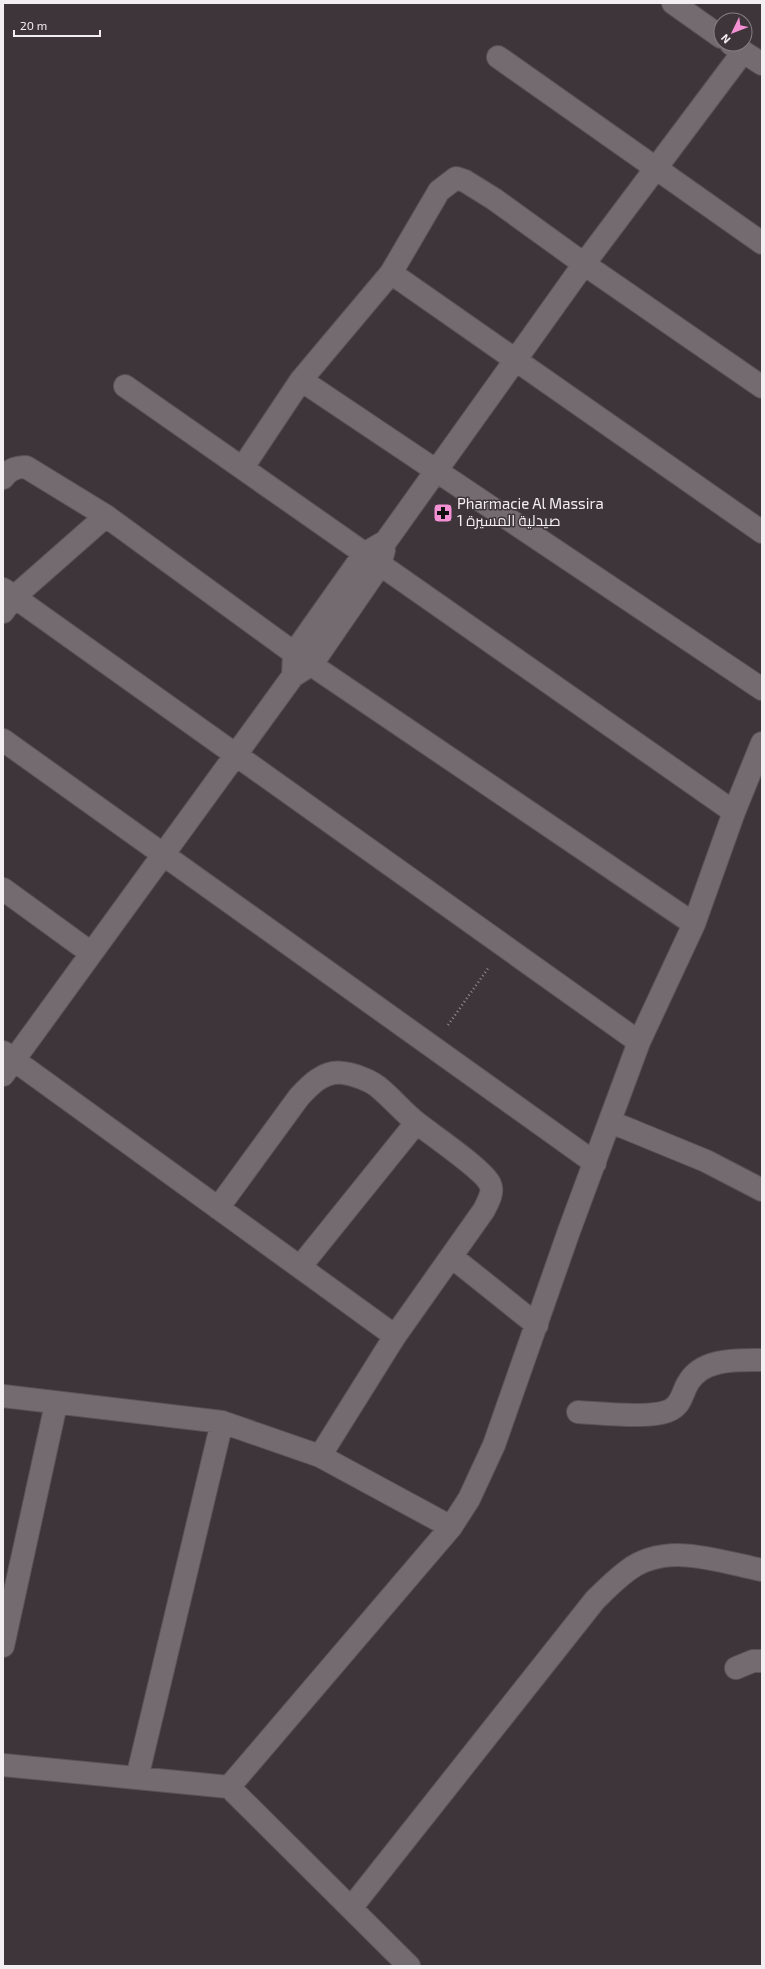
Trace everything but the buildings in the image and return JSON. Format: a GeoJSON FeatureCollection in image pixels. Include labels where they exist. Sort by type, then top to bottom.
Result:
{"type":"FeatureCollection","features":[{"type":"Feature","properties":{"kind":"street"},"geometry":{"type":"LineString","coordinates":[[673,3],[713,31]]}},
{"type":"Feature","properties":{"kind":"street"},"geometry":{"type":"LineString","coordinates":[[395,1336],[218,1208],[7,1062],[91,953],[293,676],[303,659],[372,559],[656,166],[734,52]]}},
{"type":"Feature","properties":{"kind":"street"},"geometry":{"type":"LineString","coordinates":[[743,52],[762,64]]}},
{"type":"Feature","properties":{"kind":"street"},"geometry":{"type":"LineString","coordinates":[[498,57],[656,166],[762,243]]}},
{"type":"Feature","properties":{"kind":"street"},"geometry":{"type":"LineString","coordinates":[[243,467],[301,380],[392,274],[439,191],[456,178],[465,181],[494,199],[584,264],[762,387]]}},
{"type":"Feature","properties":{"kind":"street"},"geometry":{"type":"LineString","coordinates":[[392,274],[762,532]]}},
{"type":"Feature","properties":{"kind":"street"},"geometry":{"type":"LineString","coordinates":[[301,380],[762,689]]}},
{"type":"Feature","properties":{"kind":"street"},"geometry":{"type":"LineString","coordinates":[[125,386],[243,467],[734,812]]}},
{"type":"Feature","properties":{"kind":"street"},"geometry":{"type":"LineString","coordinates":[[3,478],[8,472],[17,467],[26,467],[106,516],[303,659],[694,924]]}},
{"type":"Feature","properties":{"kind":"street"},"geometry":{"type":"LineString","coordinates":[[106,516],[7,599],[235,755],[639,1042]]}},
{"type":"Feature","properties":{"kind":"street"},"geometry":{"type":"LineString","coordinates":[[3,740],[595,1163]]}},
{"type":"Feature","properties":{"kind":"street"},"geometry":{"type":"LineString","coordinates":[[229,1787],[451,1527],[469,1499],[494,1445],[639,1042],[694,924],[734,812],[762,743]]}},
{"type":"Feature","properties":{"kind":"street"},"geometry":{"type":"LineString","coordinates":[[3,889],[91,953]]}},
{"type":"Feature","properties":{"kind":"street"},"geometry":{"type":"LineString","coordinates":[[218,1208],[299,1097],[314,1081],[328,1075],[342,1073],[376,1085],[416,1122],[465,1160],[488,1180],[491,1185],[491,1192],[484,1210],[395,1336],[320,1456]]}},
{"type":"Feature","properties":{"kind":"street"},"geometry":{"type":"LineString","coordinates":[[300,1267],[416,1122]]}},
{"type":"Feature","properties":{"kind":"street"},"geometry":{"type":"LineString","coordinates":[[611,1122],[706,1161],[762,1190]]}},
{"type":"Feature","properties":{"kind":"street"},"geometry":{"type":"LineString","coordinates":[[452,1256],[537,1325]]}},
{"type":"Feature","properties":{"kind":"street"},"geometry":{"type":"LineString","coordinates":[[578,1412],[653,1415],[671,1410],[679,1404],[687,1384],[695,1372],[708,1365],[734,1360],[762,1360]]}},
{"type":"Feature","properties":{"kind":"street"},"geometry":{"type":"LineString","coordinates":[[3,1396],[56,1404],[222,1422],[320,1456],[451,1527]]}},
{"type":"Feature","properties":{"kind":"street"},"geometry":{"type":"LineString","coordinates":[[3,1646],[56,1404]]}},
{"type":"Feature","properties":{"kind":"street"},"geometry":{"type":"LineString","coordinates":[[137,1778],[222,1422]]}},
{"type":"Feature","properties":{"kind":"street"},"geometry":{"type":"LineString","coordinates":[[351,1908],[595,1600],[628,1570],[653,1558],[685,1554],[762,1570]]}},
{"type":"Feature","properties":{"kind":"street"},"geometry":{"type":"LineString","coordinates":[[736,1668],[754,1661],[762,1661]]}},
{"type":"Feature","properties":{"kind":"street"},"geometry":{"type":"LineString","coordinates":[[3,1765],[229,1787],[409,1966]]}},
{"type":"Feature","properties":{"kind":"path"},"geometry":{"type":"LineString","coordinates":[[432,1047],[504,946]]}},
{"type":"Feature","properties":{"kind":"place","name":"Pharmacie Al Massira 1 صيدلية المسيرة"},"geometry":{"type":"Point","coordinates":[443,513]}}]}
